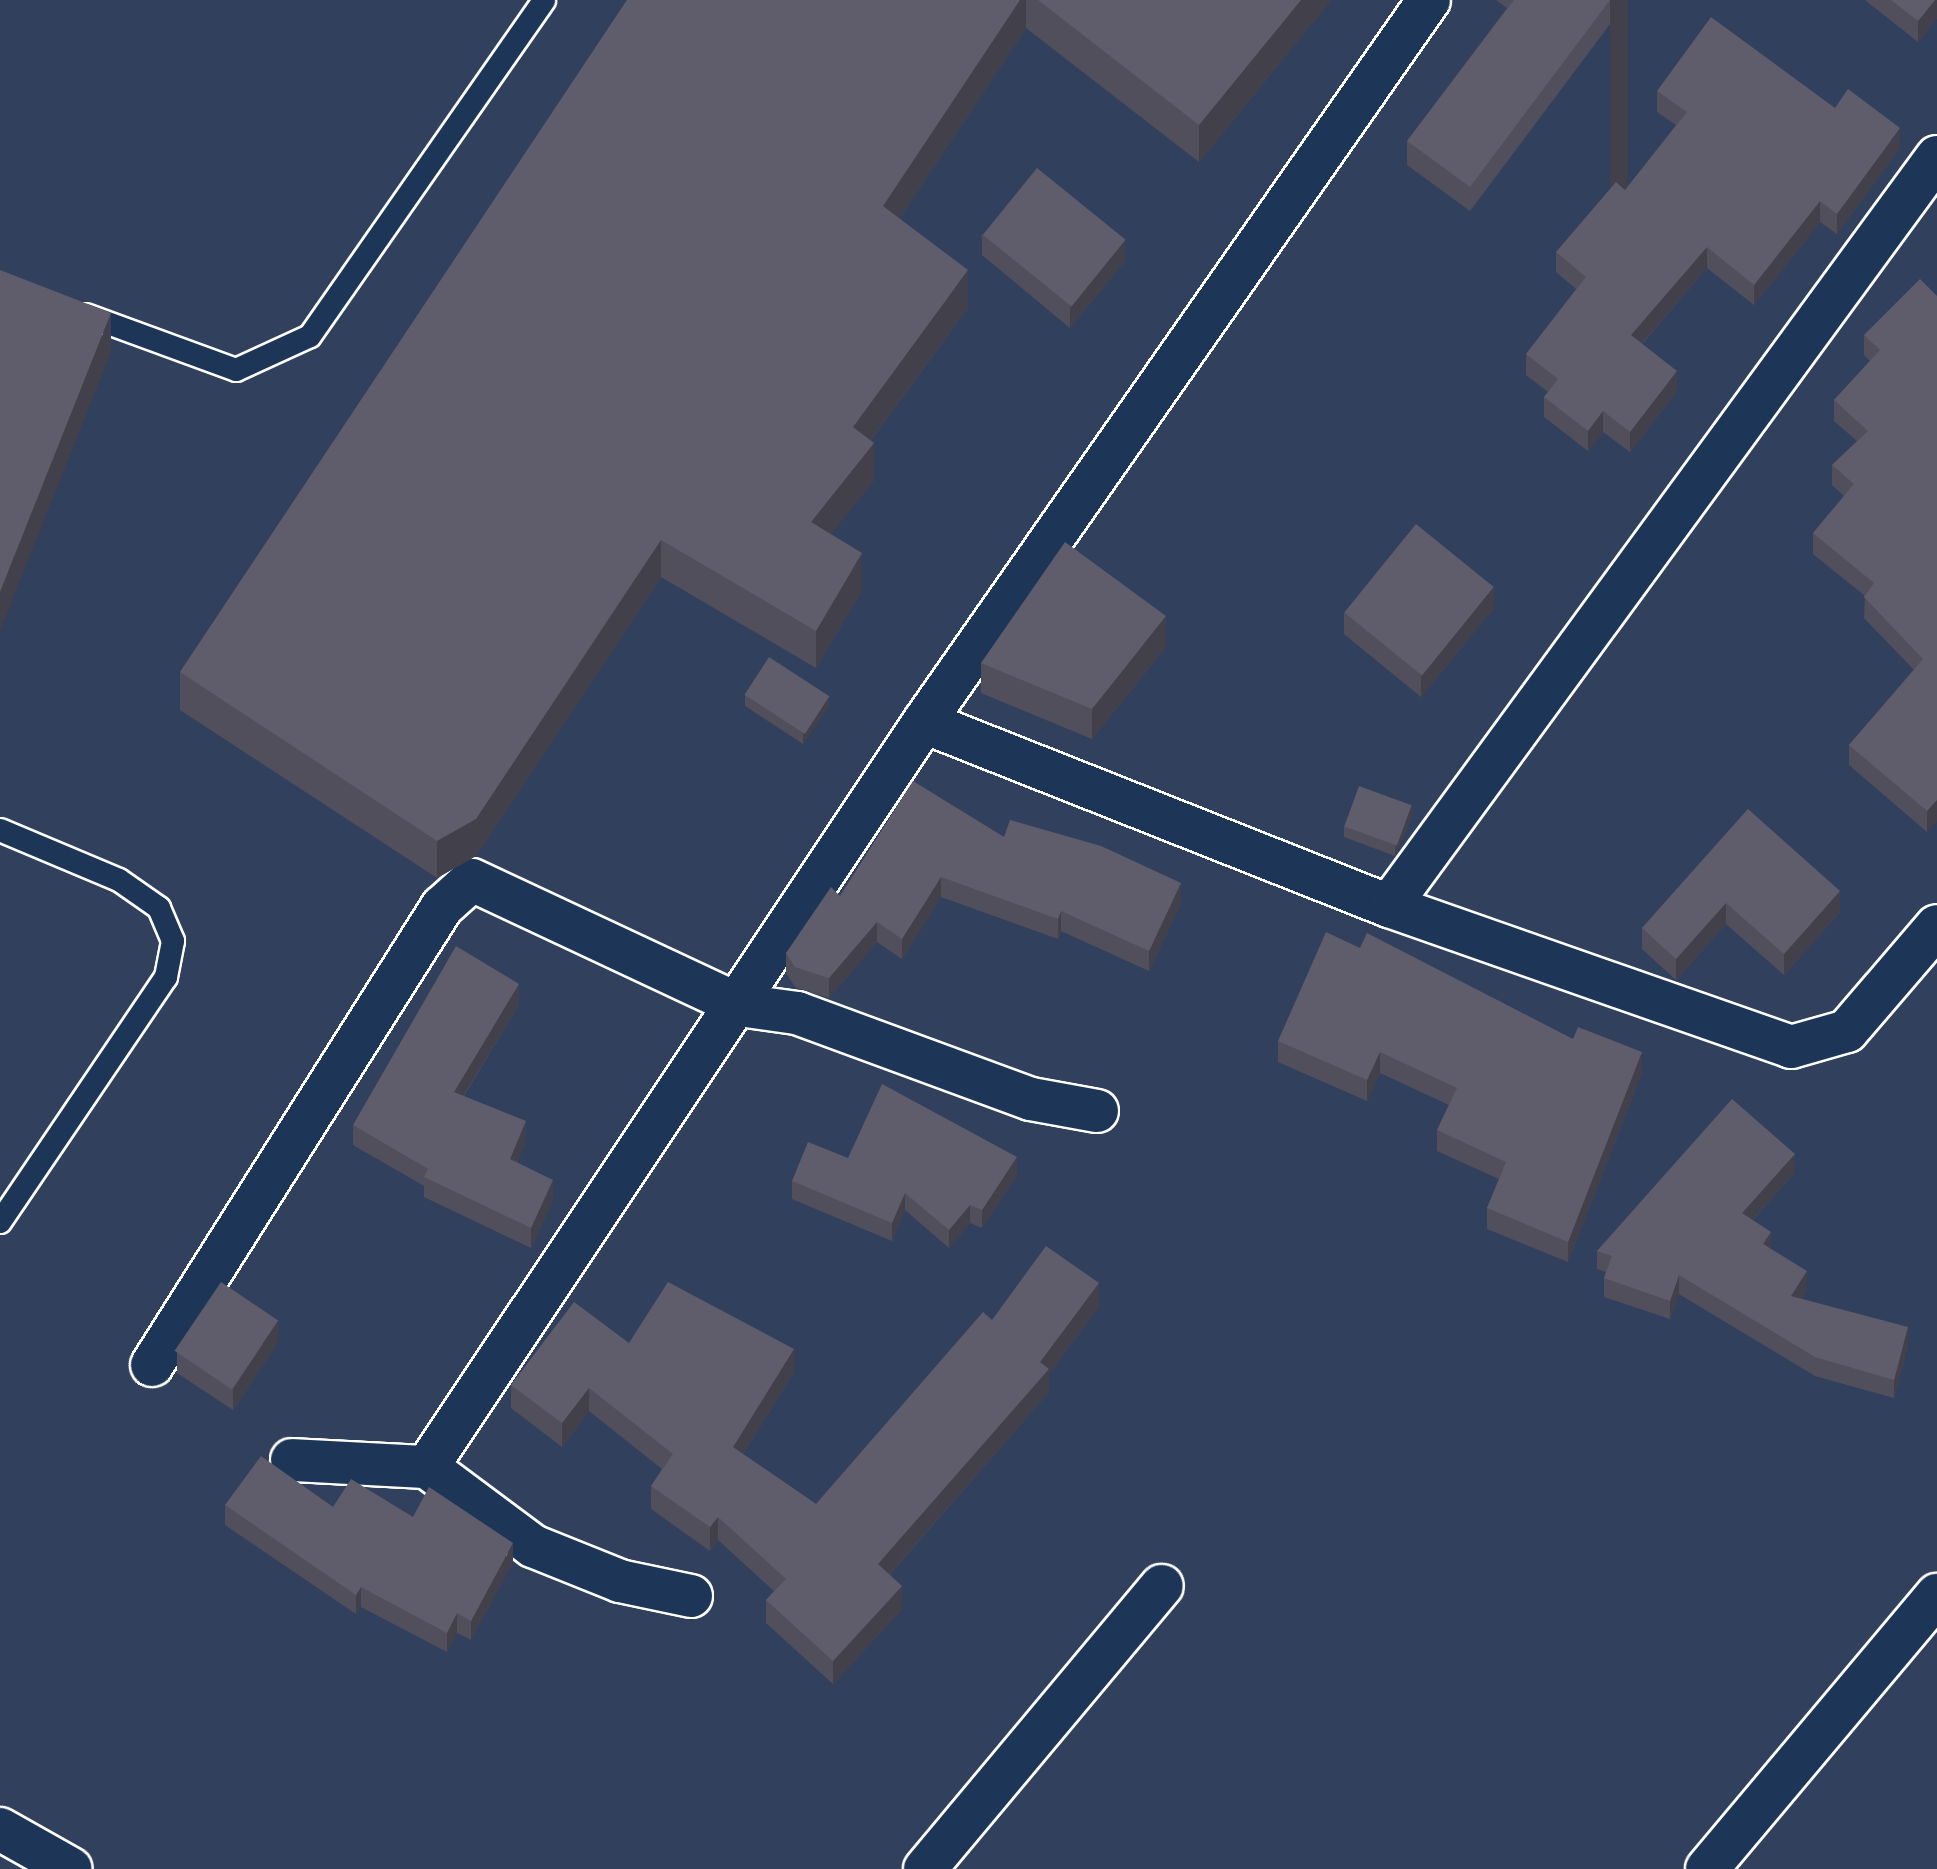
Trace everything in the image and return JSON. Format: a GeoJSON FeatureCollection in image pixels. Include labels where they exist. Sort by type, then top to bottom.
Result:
{"type":"FeatureCollection","features":[{"type":"Feature","properties":{"kind":"street"},"geometry":{"type":"LineString","coordinates":[[427,1467],[924,722],[1429,0]]}},
{"type":"Feature","properties":{"kind":"street"},"geometry":{"type":"LineString","coordinates":[[1389,906],[1937,157]]}},
{"type":"Feature","properties":{"kind":"street"},"geometry":{"type":"LineString","coordinates":[[924,722],[1389,906],[1791,1046],[1847,1032],[1937,926]]}},
{"type":"Feature","properties":{"kind":"street"},"geometry":{"type":"LineString","coordinates":[[152,1365],[460,887],[484,879],[739,1004],[797,1014],[1031,1098],[1097,1110]]}},
{"type":"Feature","properties":{"kind":"street"},"geometry":{"type":"LineString","coordinates":[[292,1460],[427,1467],[533,1546],[620,1581],[691,1596]]}},
{"type":"Feature","properties":{"kind":"street"},"geometry":{"type":"LineString","coordinates":[[926,1869],[1162,1586]]}},
{"type":"Feature","properties":{"kind":"street"},"geometry":{"type":"LineString","coordinates":[[1708,1869],[1937,1595]]}},
{"type":"Feature","properties":{"kind":"street"},"geometry":{"type":"LineString","coordinates":[[0,1829],[71,1869]]}},
{"type":"Feature","properties":{"kind":"lane"},"geometry":{"type":"LineString","coordinates":[[52,300],[236,370],[310,336],[544,0]]}},
{"type":"Feature","properties":{"kind":"lane"},"geometry":{"type":"LineString","coordinates":[[0,830],[119,880],[159,908],[173,941],[166,977],[0,1222]]}},
{"type":"Feature","properties":{"kind":"building"},"geometry":{"type":"Polygon","coordinates":[[[627,0],[1020,0],[883,206],[968,270],[853,427],[874,443],[811,522],[862,553],[816,631],[661,540],[476,819],[437,841],[180,672],[627,0]]]}},
{"type":"Feature","properties":{"kind":"building"},"geometry":{"type":"Polygon","coordinates":[[[1038,0],[1301,0],[1199,125],[1038,0]]]}},
{"type":"Feature","properties":{"kind":"building"},"geometry":{"type":"Polygon","coordinates":[[[1514,0],[1610,0],[1470,187],[1407,141],[1514,0]]]}},
{"type":"Feature","properties":{"kind":"building"},"geometry":{"type":"Polygon","coordinates":[[[1891,0],[1935,0],[1918,21],[1891,0]]]}},
{"type":"Feature","properties":{"kind":"building"},"geometry":{"type":"Polygon","coordinates":[[[1711,17],[1835,108],[1848,89],[1900,128],[1837,214],[1820,201],[1754,285],[1707,247],[1631,335],[1677,371],[1630,432],[1603,411],[1588,431],[1544,397],[1558,379],[1526,354],[1586,277],[1556,252],[1616,182],[1625,190],[1687,112],[1657,91],[1711,17]]]}},
{"type":"Feature","properties":{"kind":"building"},"geometry":{"type":"Polygon","coordinates":[[[1037,168],[1126,240],[1071,307],[983,235],[1037,168]]]}},
{"type":"Feature","properties":{"kind":"building"},"geometry":{"type":"Polygon","coordinates":[[[0,270],[111,313],[0,592],[0,270]]]}},
{"type":"Feature","properties":{"kind":"building"},"geometry":{"type":"Polygon","coordinates":[[[1920,279],[1937,296],[1937,800],[1927,811],[1849,745],[1923,659],[1864,597],[1874,583],[1813,533],[1854,484],[1832,465],[1868,431],[1834,400],[1880,350],[1864,335],[1920,279]]]}},
{"type":"Feature","properties":{"kind":"building"},"geometry":{"type":"Polygon","coordinates":[[[1416,524],[1494,587],[1422,676],[1344,613],[1416,524]]]}},
{"type":"Feature","properties":{"kind":"building"},"geometry":{"type":"Polygon","coordinates":[[[1065,542],[1166,616],[1092,709],[981,663],[1065,542]]]}},
{"type":"Feature","properties":{"kind":"building"},"geometry":{"type":"Polygon","coordinates":[[[769,657],[829,696],[805,734],[744,695],[769,657]]]}},
{"type":"Feature","properties":{"kind":"building"},"geometry":{"type":"Polygon","coordinates":[[[913,781],[1004,837],[1010,820],[1101,846],[1181,883],[1149,951],[1061,911],[1058,919],[941,877],[902,939],[877,922],[829,978],[795,967],[786,953],[831,887],[840,896],[913,781]]]}},
{"type":"Feature","properties":{"kind":"building"},"geometry":{"type":"Polygon","coordinates":[[[1359,786],[1412,805],[1397,846],[1344,826],[1359,786]]]}},
{"type":"Feature","properties":{"kind":"building"},"geometry":{"type":"Polygon","coordinates":[[[1748,809],[1840,891],[1784,954],[1726,903],[1676,959],[1642,928],[1748,809]]]}},
{"type":"Feature","properties":{"kind":"building"},"geometry":{"type":"Polygon","coordinates":[[[1326,932],[1360,948],[1367,933],[1573,1039],[1578,1027],[1642,1052],[1568,1242],[1487,1208],[1506,1162],[1437,1130],[1457,1088],[1380,1052],[1367,1080],[1278,1041],[1326,932]]]}},
{"type":"Feature","properties":{"kind":"building"},"geometry":{"type":"Polygon","coordinates":[[[456,946],[519,984],[454,1092],[526,1121],[510,1159],[553,1180],[531,1228],[424,1177],[428,1169],[353,1125],[456,946]]]}},
{"type":"Feature","properties":{"kind":"building"},"geometry":{"type":"Polygon","coordinates":[[[882,1084],[1017,1157],[982,1210],[970,1205],[949,1230],[905,1193],[892,1223],[792,1181],[808,1142],[848,1158],[882,1084]]]}},
{"type":"Feature","properties":{"kind":"building"},"geometry":{"type":"Polygon","coordinates":[[[1732,1099],[1795,1154],[1742,1213],[1771,1232],[1763,1244],[1807,1271],[1791,1296],[1908,1327],[1894,1380],[1815,1357],[1679,1275],[1670,1301],[1604,1278],[1612,1256],[1597,1251],[1732,1099]]]}},
{"type":"Feature","properties":{"kind":"building"},"geometry":{"type":"Polygon","coordinates":[[[1046,1246],[1099,1283],[1040,1362],[1049,1369],[878,1564],[902,1586],[833,1661],[766,1600],[786,1579],[718,1517],[710,1527],[651,1486],[673,1454],[589,1388],[562,1423],[511,1385],[574,1302],[629,1343],[668,1282],[794,1349],[733,1447],[816,1504],[983,1312],[992,1320],[1046,1246]]]}},
{"type":"Feature","properties":{"kind":"building"},"geometry":{"type":"Polygon","coordinates":[[[221,1282],[278,1321],[232,1389],[175,1351],[221,1282]]]}},
{"type":"Feature","properties":{"kind":"building"},"geometry":{"type":"Polygon","coordinates":[[[261,1456],[333,1507],[351,1479],[413,1517],[429,1487],[513,1543],[471,1621],[457,1613],[447,1633],[361,1587],[356,1595],[225,1505],[261,1456]]]}}]}
